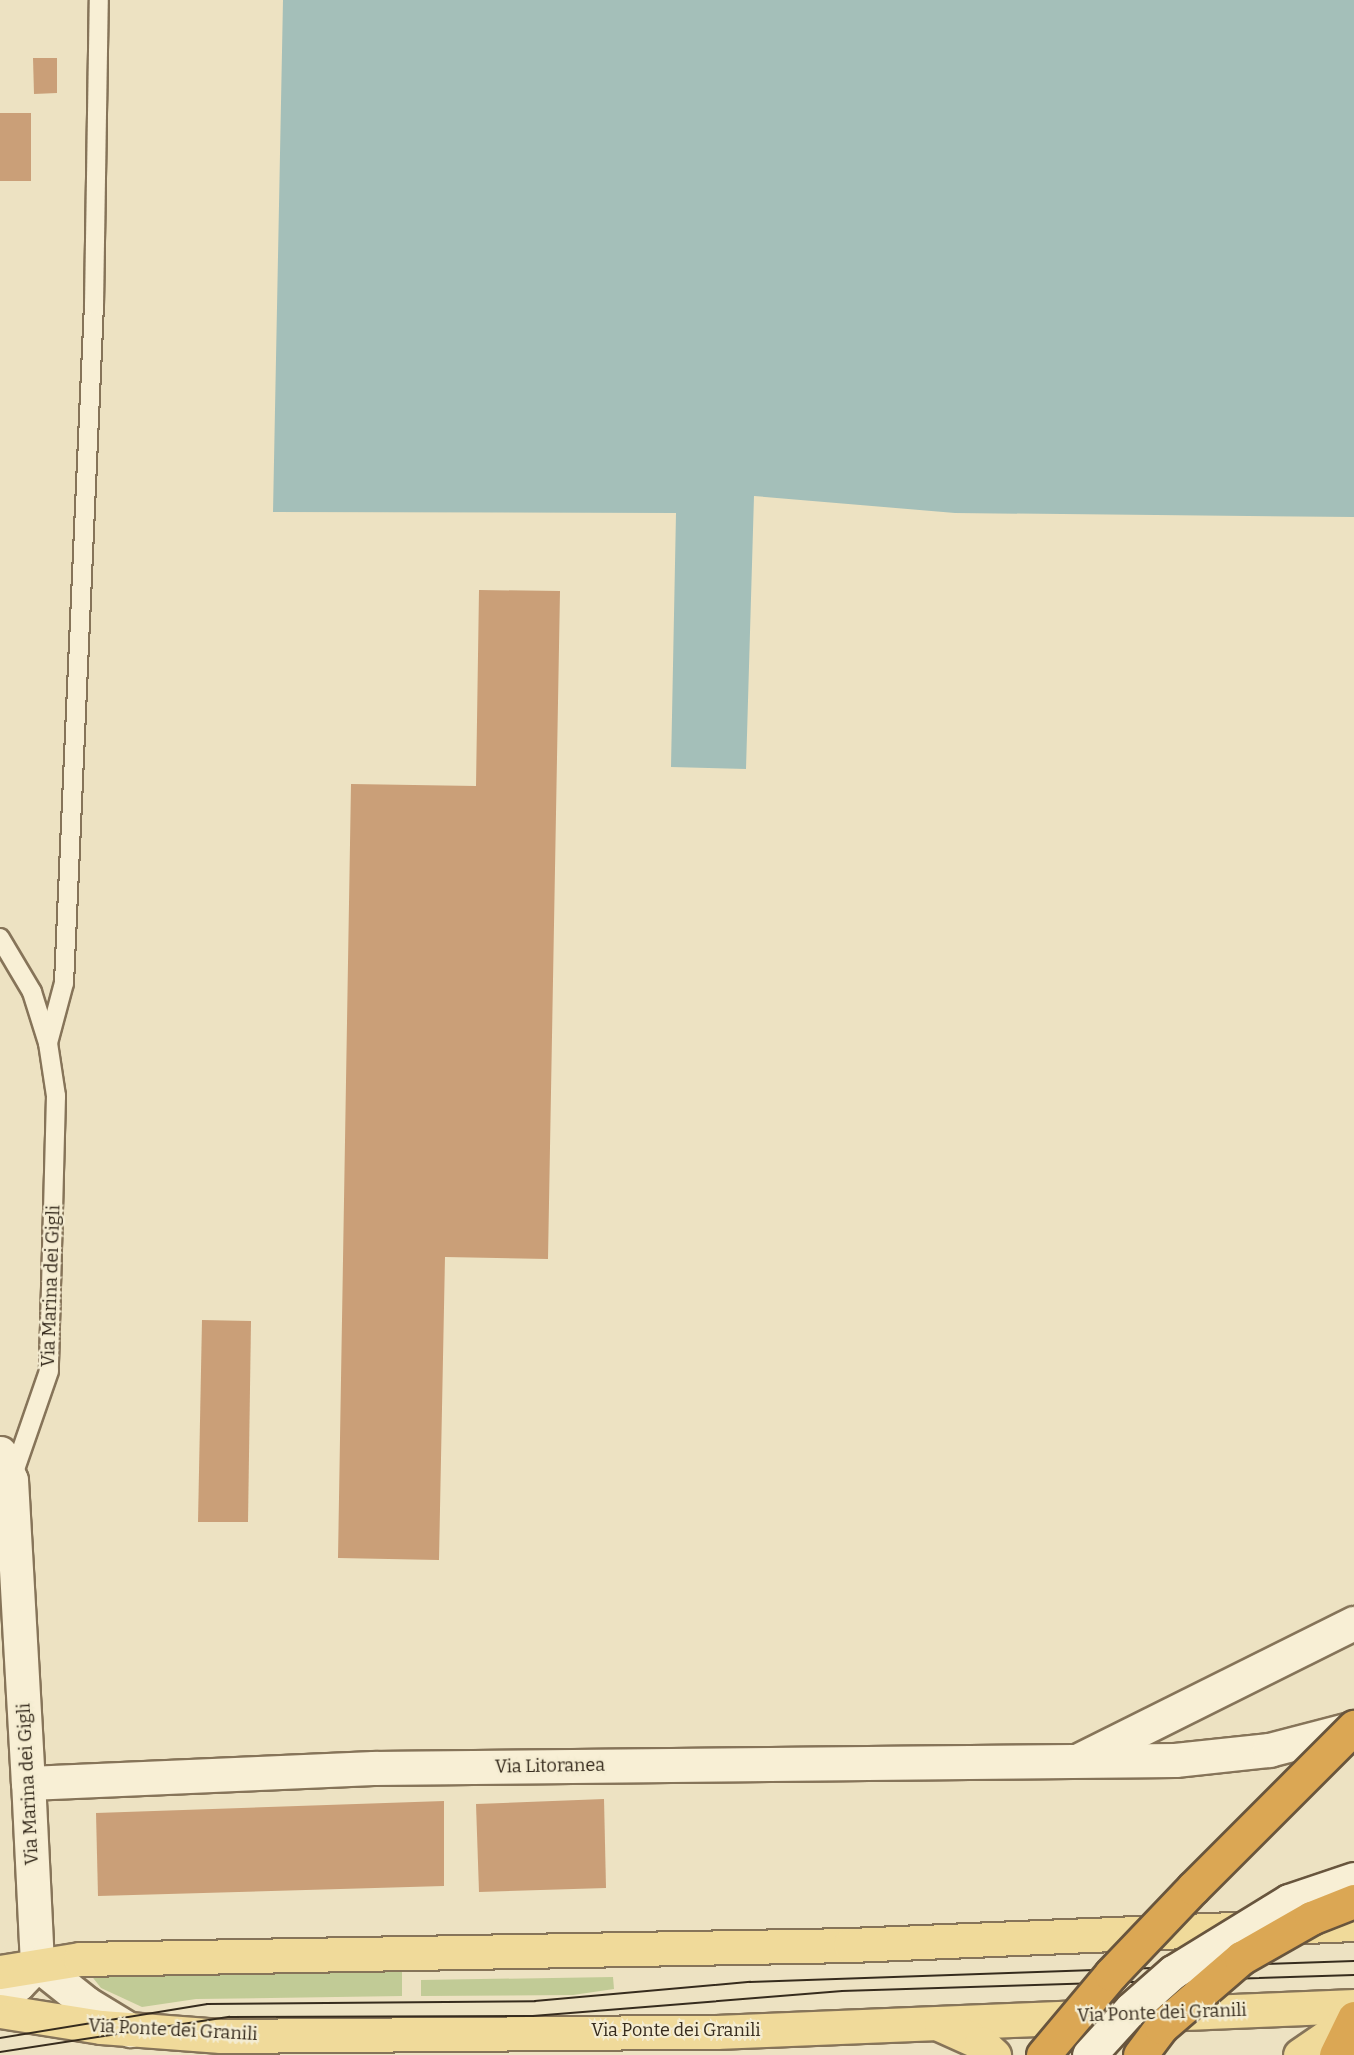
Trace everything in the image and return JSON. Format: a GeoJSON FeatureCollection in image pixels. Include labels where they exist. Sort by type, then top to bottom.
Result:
{"type":"FeatureCollection","features":[{"type":"Feature","properties":{"kind":"highway"},"geometry":{"type":"LineString","coordinates":[[1043,2055],[1111,1974],[1354,1728]]}},
{"type":"Feature","properties":{"kind":"highway"},"geometry":{"type":"LineString","coordinates":[[1140,2055],[1161,2027],[1241,1958],[1311,1918],[1354,1901]]}},
{"type":"Feature","properties":{"kind":"highway"},"geometry":{"type":"LineString","coordinates":[[1336,2055],[1354,2018]]}},
{"type":"Feature","properties":{"kind":"main road","name":"Via Marina dei Gigli"},"geometry":{"type":"LineString","coordinates":[[6,1466],[28,1783],[37,1964]]}},
{"type":"Feature","properties":{"kind":"main road"},"geometry":{"type":"LineString","coordinates":[[1072,1764],[1354,1623]]}},
{"type":"Feature","properties":{"kind":"main road","name":"Via Litoranea"},"geometry":{"type":"LineString","coordinates":[[28,1783],[374,1768],[1072,1764],[1175,1760],[1269,1750],[1354,1728]]}},
{"type":"Feature","properties":{"kind":"main road"},"geometry":{"type":"LineString","coordinates":[[1089,2055],[1131,2009],[1173,1972],[1289,1901],[1354,1879]]}},
{"type":"Feature","properties":{"kind":"main road"},"geometry":{"type":"LineString","coordinates":[[0,1972],[37,1964],[159,1957],[850,1945],[1354,1924]]}},
{"type":"Feature","properties":{"kind":"main road"},"geometry":{"type":"LineString","coordinates":[[0,1991],[18,1984],[37,1964]]}},
{"type":"Feature","properties":{"kind":"main road"},"geometry":{"type":"LineString","coordinates":[[37,1964],[86,2003],[130,2030]]}},
{"type":"Feature","properties":{"kind":"main road"},"geometry":{"type":"LineString","coordinates":[[1083,2055],[1111,1974]]}},
{"type":"Feature","properties":{"kind":"main road","name":"Via Ponte dei Granili"},"geometry":{"type":"LineString","coordinates":[[0,2011],[130,2030],[221,2036],[716,2032],[1052,2016],[1354,2006]]}},
{"type":"Feature","properties":{"kind":"main road"},"geometry":{"type":"LineString","coordinates":[[1300,2055],[1354,2018]]}},
{"type":"Feature","properties":{"kind":"main road"},"geometry":{"type":"LineString","coordinates":[[936,2022],[981,2043],[994,2055]]}},
{"type":"Feature","properties":{"kind":"lane"},"geometry":{"type":"LineString","coordinates":[[48,1043],[64,983],[94,305],[99,0]]}},
{"type":"Feature","properties":{"kind":"lane","name":"Via Marina dei Gigli"},"geometry":{"type":"LineString","coordinates":[[0,938],[32,992],[48,1043],[56,1096],[49,1371],[6,1466]]}},
{"type":"Feature","properties":{"kind":"green space"},"geometry":{"type":"Polygon","coordinates":[[[402,1969],[402,1996],[196,1999],[142,2007],[101,1988],[90,1974],[402,1969]]]}},
{"type":"Feature","properties":{"kind":"green space"},"geometry":{"type":"Polygon","coordinates":[[[613,1977],[614,1989],[573,1995],[421,1996],[421,1980],[613,1977]]]}},
{"type":"Feature","properties":{"kind":"water"},"geometry":{"type":"Polygon","coordinates":[[[283,0],[1354,0],[1354,517],[955,513],[754,496],[746,769],[671,767],[676,513],[273,512],[283,0]]]}},
{"type":"Feature","properties":{"kind":"building"},"geometry":{"type":"Polygon","coordinates":[[[33,58],[57,58],[57,93],[34,94],[33,58]]]}},
{"type":"Feature","properties":{"kind":"building"},"geometry":{"type":"Polygon","coordinates":[[[0,113],[31,113],[31,181],[0,181],[0,113]]]}},
{"type":"Feature","properties":{"kind":"building"},"geometry":{"type":"Polygon","coordinates":[[[479,590],[560,591],[548,1259],[445,1257],[439,1560],[338,1558],[351,784],[476,786],[479,590]]]}},
{"type":"Feature","properties":{"kind":"building"},"geometry":{"type":"Polygon","coordinates":[[[202,1320],[251,1321],[248,1522],[198,1522],[202,1320]]]}},
{"type":"Feature","properties":{"kind":"building"},"geometry":{"type":"Polygon","coordinates":[[[604,1799],[606,1888],[479,1892],[476,1804],[604,1799]]]}},
{"type":"Feature","properties":{"kind":"building"},"geometry":{"type":"Polygon","coordinates":[[[444,1801],[444,1886],[98,1896],[96,1813],[444,1801]]]}},
{"type":"Feature","properties":{"kind":"tram line"},"geometry":{"type":"LineString","coordinates":[[0,2038],[207,2004],[535,2001],[750,1982],[1354,1961]]}},
{"type":"Feature","properties":{"kind":"tram line"},"geometry":{"type":"LineString","coordinates":[[0,2052],[229,2017],[533,2016],[842,1991],[1354,1975]]}}]}
